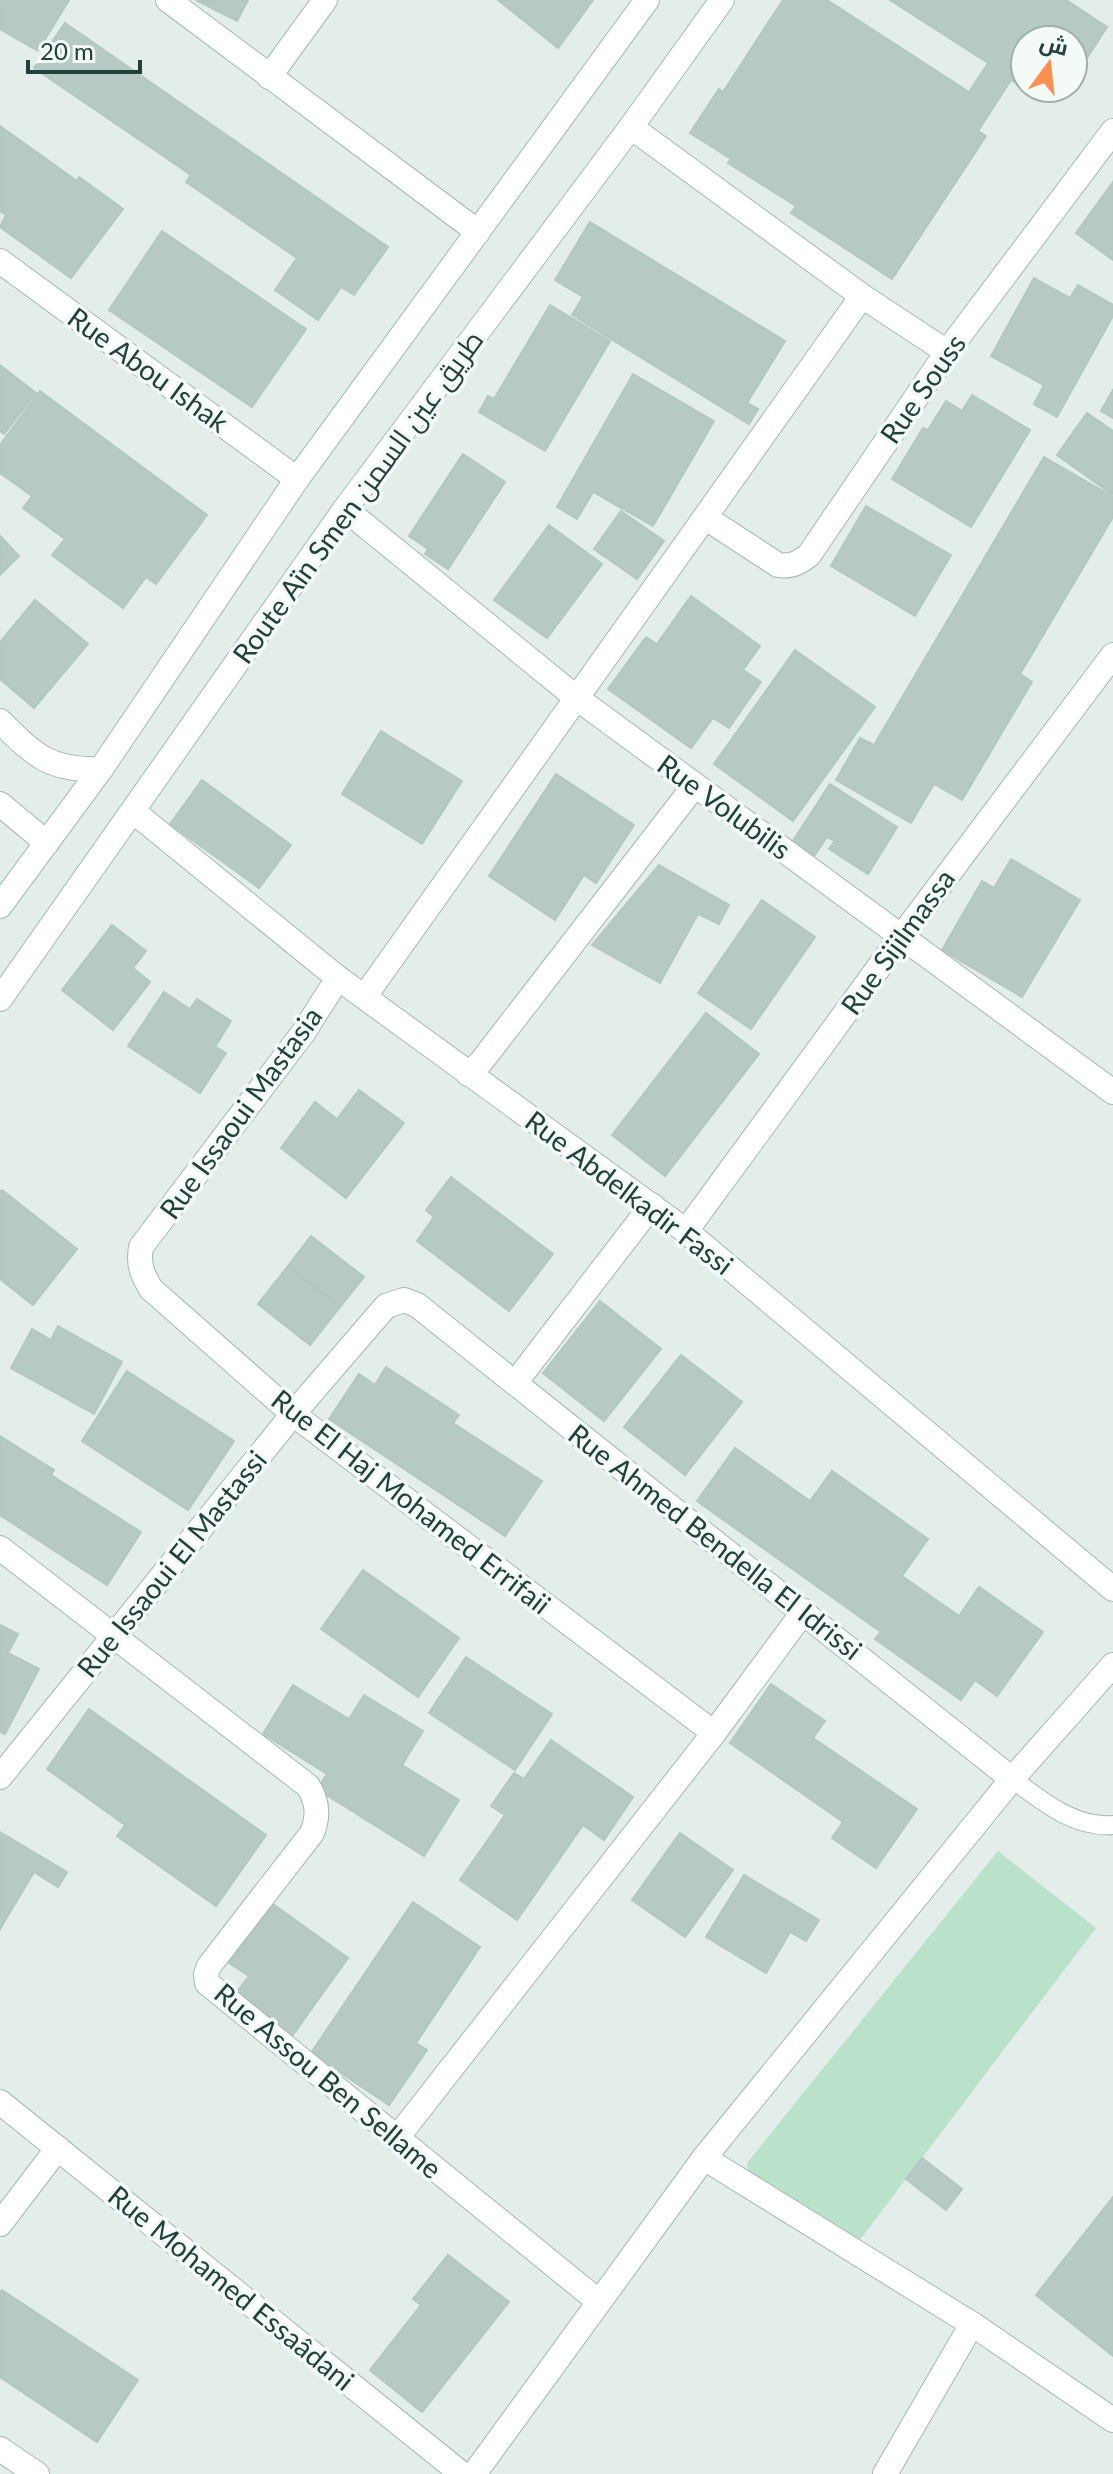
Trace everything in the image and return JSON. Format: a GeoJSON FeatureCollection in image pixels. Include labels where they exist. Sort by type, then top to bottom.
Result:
{"type":"FeatureCollection","features":[{"type":"Feature","properties":{"kind":"street"},"geometry":{"type":"LineString","coordinates":[[168,0],[478,232]]}},
{"type":"Feature","properties":{"kind":"street"},"geometry":{"type":"LineString","coordinates":[[269,77],[325,0]]}},
{"type":"Feature","properties":{"kind":"street","name":"Route Aïn Smen طريق عين السمن"},"geometry":{"type":"LineString","coordinates":[[0,906],[101,769],[297,479],[647,0]]}},
{"type":"Feature","properties":{"kind":"street","name":"Route Aïn Smen طريق عين السمن"},"geometry":{"type":"LineString","coordinates":[[0,999],[345,509],[631,127],[722,0]]}},
{"type":"Feature","properties":{"kind":"street"},"geometry":{"type":"LineString","coordinates":[[631,127],[862,296],[947,352]]}},
{"type":"Feature","properties":{"kind":"street","name":"Rue Souss"},"geometry":{"type":"LineString","coordinates":[[706,518],[778,565],[787,567],[809,555],[947,352],[1113,131]]}},
{"type":"Feature","properties":{"kind":"street","name":"Rue Abou Ishak"},"geometry":{"type":"LineString","coordinates":[[0,261],[297,479]]}},
{"type":"Feature","properties":{"kind":"street"},"geometry":{"type":"LineString","coordinates":[[365,996],[862,296]]}},
{"type":"Feature","properties":{"kind":"street","name":"Rue Volubilis"},"geometry":{"type":"LineString","coordinates":[[345,509],[578,699],[1113,1092]]}},
{"type":"Feature","properties":{"kind":"street","name":"Rue Sijilmassa"},"geometry":{"type":"LineString","coordinates":[[686,1231],[1113,655]]}},
{"type":"Feature","properties":{"kind":"street"},"geometry":{"type":"LineString","coordinates":[[0,721],[21,743],[58,766],[74,770],[101,769]]}},
{"type":"Feature","properties":{"kind":"street"},"geometry":{"type":"LineString","coordinates":[[468,1074],[481,1062],[695,785]]}},
{"type":"Feature","properties":{"kind":"street"},"geometry":{"type":"LineString","coordinates":[[0,804],[47,843]]}},
{"type":"Feature","properties":{"kind":"street","name":"Rue Abdelkadir Fassi"},"geometry":{"type":"LineString","coordinates":[[134,812],[338,978],[686,1231],[1113,1588]]}},
{"type":"Feature","properties":{"kind":"street","name":"Rue Issaoui Mastasia"},"geometry":{"type":"LineString","coordinates":[[141,1247],[303,1033],[338,978]]}},
{"type":"Feature","properties":{"kind":"street"},"geometry":{"type":"LineString","coordinates":[[515,1383],[652,1205]]}},
{"type":"Feature","properties":{"kind":"street","name":"Rue El Haj Mohamed Errifaii"},"geometry":{"type":"LineString","coordinates":[[141,1247],[141,1272],[151,1289],[293,1414],[714,1733]]}},
{"type":"Feature","properties":{"kind":"street","name":"Rue Issaoui El Mastassi"},"geometry":{"type":"LineString","coordinates":[[0,1777],[293,1414],[386,1306],[404,1300],[417,1305]]}},
{"type":"Feature","properties":{"kind":"street","name":"Rue Ahmed Bendella El Idrissi"},"geometry":{"type":"LineString","coordinates":[[417,1305],[1012,1779]]}},
{"type":"Feature","properties":{"kind":"street","name":"Rue Assou Ben Sellame"},"geometry":{"type":"LineString","coordinates":[[0,1548],[308,1786],[315,1797],[317,1820],[312,1833],[209,1966],[207,1983],[598,2301]]}},
{"type":"Feature","properties":{"kind":"street"},"geometry":{"type":"LineString","coordinates":[[396,2139],[714,1733],[804,1611]]}},
{"type":"Feature","properties":{"kind":"street"},"geometry":{"type":"LineString","coordinates":[[474,2474],[704,2158],[1012,1779],[1113,1665]]}},
{"type":"Feature","properties":{"kind":"street","name":"Rue Mohamed Essaâdani"},"geometry":{"type":"LineString","coordinates":[[0,2102],[462,2474]]}},
{"type":"Feature","properties":{"kind":"street"},"geometry":{"type":"LineString","coordinates":[[0,2224],[58,2148]]}},
{"type":"Feature","properties":{"kind":"street"},"geometry":{"type":"LineString","coordinates":[[704,2158],[972,2324],[1113,2420]]}},
{"type":"Feature","properties":{"kind":"street"},"geometry":{"type":"LineString","coordinates":[[885,2474],[972,2324]]}},
{"type":"Feature","properties":{"kind":"street"},"geometry":{"type":"LineString","coordinates":[[0,2449],[37,2474]]}},
{"type":"Feature","properties":{"kind":"lane"},"geometry":{"type":"LineString","coordinates":[[1012,1779],[1065,1815],[1096,1826],[1113,1825]]}},
{"type":"Feature","properties":{"kind":"green space"},"geometry":{"type":"Polygon","coordinates":[[[998,1851],[1096,1928],[850,2253],[749,2179],[747,2163],[998,1851]]]}},
{"type":"Feature","properties":{"kind":"building"},"geometry":{"type":"Polygon","coordinates":[[[0,0],[69,0],[38,51],[0,29],[0,0]]]}},
{"type":"Feature","properties":{"kind":"building"},"geometry":{"type":"Polygon","coordinates":[[[196,0],[248,0],[237,21],[196,0]]]}},
{"type":"Feature","properties":{"kind":"building"},"geometry":{"type":"Polygon","coordinates":[[[498,0],[593,0],[558,48],[498,0]]]}},
{"type":"Feature","properties":{"kind":"building"},"geometry":{"type":"Polygon","coordinates":[[[783,0],[827,0],[969,92],[988,63],[890,0],[1066,0],[1107,27],[1089,55],[1089,24],[1009,24],[1009,83],[978,131],[986,136],[892,279],[791,213],[796,206],[728,163],[731,159],[690,133],[719,89],[723,92],[783,0]]]}},
{"type":"Feature","properties":{"kind":"building"},"geometry":{"type":"Polygon","coordinates":[[[65,23],[388,247],[354,295],[341,287],[318,320],[275,290],[297,258],[186,182],[191,175],[34,68],[65,23]]]}},
{"type":"Feature","properties":{"kind":"building"},"geometry":{"type":"Polygon","coordinates":[[[0,126],[77,181],[79,177],[123,209],[71,278],[0,227],[6,215],[0,211],[0,126]]]}},
{"type":"Feature","properties":{"kind":"building"},"geometry":{"type":"Polygon","coordinates":[[[1113,182],[1113,260],[1076,233],[1113,182]]]}},
{"type":"Feature","properties":{"kind":"building"},"geometry":{"type":"Polygon","coordinates":[[[590,222],[785,341],[747,403],[758,409],[749,424],[572,315],[583,297],[555,280],[590,222]]]}},
{"type":"Feature","properties":{"kind":"building"},"geometry":{"type":"Polygon","coordinates":[[[162,231],[306,329],[252,407],[109,310],[162,231]]]}},
{"type":"Feature","properties":{"kind":"building"},"geometry":{"type":"Polygon","coordinates":[[[1034,278],[1070,298],[1078,285],[1113,305],[1113,316],[1057,417],[1034,404],[1044,385],[991,356],[1034,278]]]}},
{"type":"Feature","properties":{"kind":"building"},"geometry":{"type":"Polygon","coordinates":[[[550,305],[610,341],[545,451],[479,412],[488,396],[494,399],[550,305]]]}},
{"type":"Feature","properties":{"kind":"building"},"geometry":{"type":"Polygon","coordinates":[[[0,365],[36,393],[4,434],[0,431],[0,365]]]}},
{"type":"Feature","properties":{"kind":"building"},"geometry":{"type":"Polygon","coordinates":[[[633,374],[714,421],[653,526],[593,492],[577,519],[557,507],[633,374]]]}},
{"type":"Feature","properties":{"kind":"building"},"geometry":{"type":"Polygon","coordinates":[[[1113,390],[1113,418],[1101,411],[1113,390]]]}},
{"type":"Feature","properties":{"kind":"building"},"geometry":{"type":"Polygon","coordinates":[[[40,391],[207,515],[156,584],[146,577],[123,608],[52,555],[65,539],[23,508],[32,496],[0,473],[0,445],[40,391]]]}},
{"type":"Feature","properties":{"kind":"building"},"geometry":{"type":"Polygon","coordinates":[[[972,395],[1030,430],[971,527],[892,479],[923,428],[928,430],[946,401],[962,411],[972,395]]]}},
{"type":"Feature","properties":{"kind":"building"},"geometry":{"type":"Polygon","coordinates":[[[1087,413],[1113,431],[1113,495],[1057,455],[1087,413]]]}},
{"type":"Feature","properties":{"kind":"building"},"geometry":{"type":"Polygon","coordinates":[[[463,454],[505,482],[448,569],[425,554],[428,549],[409,536],[463,454]]]}},
{"type":"Feature","properties":{"kind":"building"},"geometry":{"type":"Polygon","coordinates":[[[1044,457],[1113,497],[1113,517],[1020,674],[1032,682],[962,800],[934,784],[911,823],[836,780],[860,738],[874,745],[1044,457]]]}},
{"type":"Feature","properties":{"kind":"building"},"geometry":{"type":"Polygon","coordinates":[[[866,506],[951,555],[915,616],[831,566],[866,506]]]}},
{"type":"Feature","properties":{"kind":"building"},"geometry":{"type":"Polygon","coordinates":[[[621,511],[664,541],[637,579],[594,549],[621,511]]]}},
{"type":"Feature","properties":{"kind":"building"},"geometry":{"type":"Polygon","coordinates":[[[549,525],[602,564],[547,638],[494,600],[549,525]]]}},
{"type":"Feature","properties":{"kind":"building"},"geometry":{"type":"Polygon","coordinates":[[[0,536],[19,556],[0,575],[0,536]]]}},
{"type":"Feature","properties":{"kind":"building"},"geometry":{"type":"Polygon","coordinates":[[[691,596],[760,646],[743,670],[761,682],[729,728],[713,718],[691,748],[608,689],[646,637],[657,644],[691,596]]]}},
{"type":"Feature","properties":{"kind":"building"},"geometry":{"type":"Polygon","coordinates":[[[35,600],[88,644],[34,708],[0,679],[0,642],[35,600]]]}},
{"type":"Feature","properties":{"kind":"building"},"geometry":{"type":"Polygon","coordinates":[[[795,650],[875,707],[793,821],[714,764],[795,650]]]}},
{"type":"Feature","properties":{"kind":"building"},"geometry":{"type":"Polygon","coordinates":[[[381,731],[462,781],[422,844],[342,794],[381,731]]]}},
{"type":"Feature","properties":{"kind":"building"},"geometry":{"type":"Polygon","coordinates":[[[556,774],[634,825],[596,883],[584,875],[555,920],[489,876],[556,774]]]}},
{"type":"Feature","properties":{"kind":"building"},"geometry":{"type":"Polygon","coordinates":[[[202,780],[291,845],[259,888],[170,824],[202,780]]]}},
{"type":"Feature","properties":{"kind":"building"},"geometry":{"type":"Polygon","coordinates":[[[830,784],[897,827],[868,874],[829,849],[835,841],[827,837],[813,858],[791,844],[830,784]]]}},
{"type":"Feature","properties":{"kind":"building"},"geometry":{"type":"Polygon","coordinates":[[[1011,859],[1080,900],[1022,997],[942,950],[982,881],[994,888],[1011,859]]]}},
{"type":"Feature","properties":{"kind":"building"},"geometry":{"type":"Polygon","coordinates":[[[659,865],[729,905],[719,924],[698,914],[660,983],[592,945],[659,865]]]}},
{"type":"Feature","properties":{"kind":"building"},"geometry":{"type":"Polygon","coordinates":[[[762,900],[815,937],[751,1029],[698,993],[762,900]]]}},
{"type":"Feature","properties":{"kind":"building"},"geometry":{"type":"Polygon","coordinates":[[[112,925],[146,951],[133,968],[150,982],[113,1030],[62,990],[112,925]]]}},
{"type":"Feature","properties":{"kind":"building"},"geometry":{"type":"Polygon","coordinates":[[[164,992],[190,1009],[197,999],[231,1021],[215,1047],[226,1053],[200,1093],[128,1046],[164,992]]]}},
{"type":"Feature","properties":{"kind":"building"},"geometry":{"type":"Polygon","coordinates":[[[706,1013],[759,1054],[665,1176],[612,1135],[706,1013]]]}},
{"type":"Feature","properties":{"kind":"building"},"geometry":{"type":"Polygon","coordinates":[[[359,1090],[404,1123],[346,1198],[281,1148],[315,1102],[337,1119],[359,1090]]]}},
{"type":"Feature","properties":{"kind":"building"},"geometry":{"type":"Polygon","coordinates":[[[451,1177],[553,1254],[509,1311],[417,1241],[434,1217],[426,1210],[451,1177]]]}},
{"type":"Feature","properties":{"kind":"building"},"geometry":{"type":"Polygon","coordinates":[[[2,1190],[77,1249],[33,1305],[0,1279],[2,1190]]]}},
{"type":"Feature","properties":{"kind":"building"},"geometry":{"type":"Polygon","coordinates":[[[311,1236],[364,1277],[340,1307],[288,1266],[311,1236]]]}},
{"type":"Feature","properties":{"kind":"building"},"geometry":{"type":"Polygon","coordinates":[[[288,1266],[340,1307],[310,1345],[258,1304],[288,1266]]]}},
{"type":"Feature","properties":{"kind":"building"},"geometry":{"type":"Polygon","coordinates":[[[600,1301],[661,1349],[604,1421],[543,1373],[600,1301]]]}},
{"type":"Feature","properties":{"kind":"building"},"geometry":{"type":"Polygon","coordinates":[[[58,1326],[122,1362],[94,1414],[11,1368],[32,1329],[51,1340],[58,1326]]]}},
{"type":"Feature","properties":{"kind":"building"},"geometry":{"type":"Polygon","coordinates":[[[681,1355],[742,1402],[685,1475],[624,1427],[681,1355]]]}},
{"type":"Feature","properties":{"kind":"building"},"geometry":{"type":"Polygon","coordinates":[[[386,1367],[459,1415],[453,1423],[542,1481],[505,1536],[329,1419],[359,1374],[375,1385],[386,1367]]]}},
{"type":"Feature","properties":{"kind":"building"},"geometry":{"type":"Polygon","coordinates":[[[127,1371],[234,1441],[188,1510],[82,1441],[127,1371]]]}},
{"type":"Feature","properties":{"kind":"building"},"geometry":{"type":"Polygon","coordinates":[[[0,1436],[54,1470],[51,1475],[141,1532],[107,1585],[0,1515],[0,1436]]]}},
{"type":"Feature","properties":{"kind":"building"},"geometry":{"type":"Polygon","coordinates":[[[735,1448],[810,1501],[832,1471],[928,1539],[902,1576],[959,1616],[979,1587],[1043,1632],[997,1696],[975,1680],[961,1700],[875,1639],[881,1632],[697,1501],[735,1448]]]}},
{"type":"Feature","properties":{"kind":"building"},"geometry":{"type":"Polygon","coordinates":[[[363,1570],[459,1638],[418,1697],[321,1629],[363,1570]]]}},
{"type":"Feature","properties":{"kind":"building"},"geometry":{"type":"Polygon","coordinates":[[[0,1625],[18,1634],[8,1653],[39,1669],[5,1734],[0,1732],[0,1625]]]}},
{"type":"Feature","properties":{"kind":"building"},"geometry":{"type":"Polygon","coordinates":[[[466,1657],[552,1714],[515,1770],[429,1713],[466,1657]]]}},
{"type":"Feature","properties":{"kind":"building"},"geometry":{"type":"Polygon","coordinates":[[[771,1684],[825,1721],[813,1738],[917,1809],[876,1868],[832,1838],[843,1822],[730,1743],[771,1684]]]}},
{"type":"Feature","properties":{"kind":"building"},"geometry":{"type":"Polygon","coordinates":[[[293,1685],[349,1719],[364,1695],[423,1731],[402,1765],[459,1800],[424,1856],[317,1789],[327,1774],[263,1734],[293,1685]]]}},
{"type":"Feature","properties":{"kind":"building"},"geometry":{"type":"Polygon","coordinates":[[[89,1709],[266,1835],[216,1906],[117,1836],[125,1825],[47,1769],[89,1709]]]}},
{"type":"Feature","properties":{"kind":"building"},"geometry":{"type":"Polygon","coordinates":[[[551,1740],[633,1797],[604,1840],[583,1825],[517,1920],[460,1880],[505,1815],[491,1806],[514,1773],[524,1779],[551,1740]]]}},
{"type":"Feature","properties":{"kind":"building"},"geometry":{"type":"Polygon","coordinates":[[[0,1832],[67,1872],[58,1887],[34,1872],[0,1929],[0,1832]]]}},
{"type":"Feature","properties":{"kind":"building"},"geometry":{"type":"Polygon","coordinates":[[[680,1833],[733,1870],[685,1937],[632,1900],[680,1833]]]}},
{"type":"Feature","properties":{"kind":"building"},"geometry":{"type":"Polygon","coordinates":[[[744,1875],[819,1920],[806,1941],[790,1932],[766,1973],[706,1937],[744,1875]]]}},
{"type":"Feature","properties":{"kind":"building"},"geometry":{"type":"Polygon","coordinates":[[[413,1902],[480,1947],[416,2043],[427,2050],[389,2105],[311,2053],[413,1902]]]}},
{"type":"Feature","properties":{"kind":"building"},"geometry":{"type":"Polygon","coordinates":[[[273,1904],[348,1958],[290,2039],[233,1997],[249,1976],[229,1963],[273,1904]]]}},
{"type":"Feature","properties":{"kind":"building"},"geometry":{"type":"Polygon","coordinates":[[[922,2158],[962,2189],[946,2210],[906,2179],[922,2158]]]}},
{"type":"Feature","properties":{"kind":"building"},"geometry":{"type":"Polygon","coordinates":[[[1113,2197],[1113,2356],[1036,2295],[1113,2197]]]}},
{"type":"Feature","properties":{"kind":"building"},"geometry":{"type":"Polygon","coordinates":[[[448,2255],[509,2302],[422,2412],[370,2370],[421,2305],[413,2299],[448,2255]]]}},
{"type":"Feature","properties":{"kind":"building"},"geometry":{"type":"Polygon","coordinates":[[[2,2290],[138,2380],[97,2442],[0,2377],[2,2290]]]}}]}
